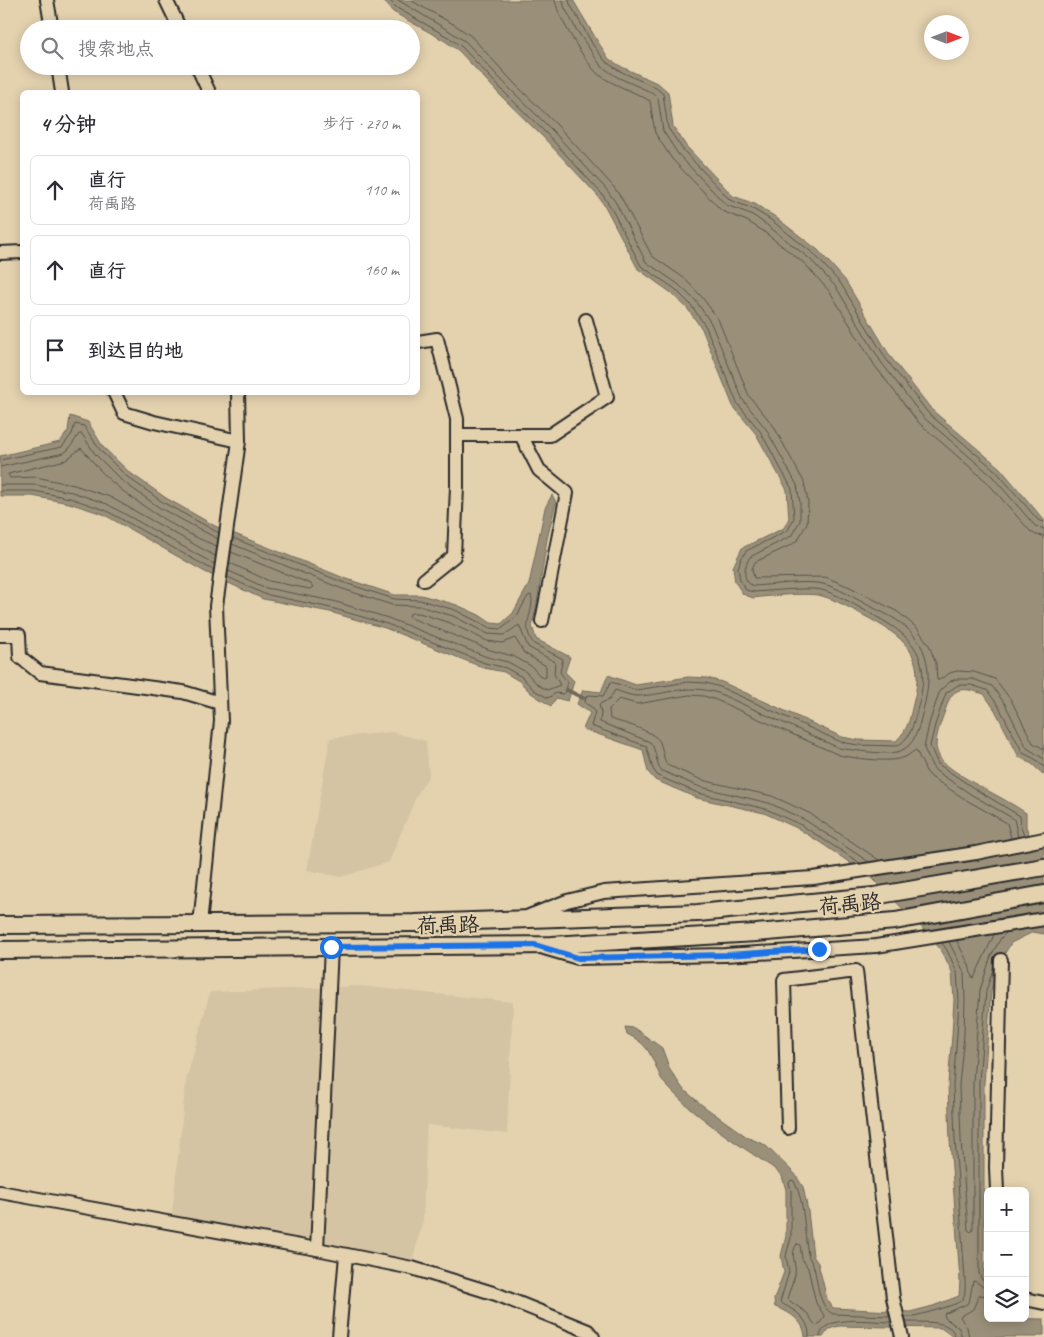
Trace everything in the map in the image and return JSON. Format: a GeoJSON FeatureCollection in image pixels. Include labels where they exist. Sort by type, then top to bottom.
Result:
{"type":"FeatureCollection","features":[{"type":"Feature","properties":{"kind":"main road","name":"荷禹路"},"geometry":{"type":"LineString","coordinates":[[0,924],[415,923],[698,913],[874,896],[1044,867]]}},
{"type":"Feature","properties":{"kind":"main road","name":"荷禹路"},"geometry":{"type":"LineString","coordinates":[[0,950],[535,945],[756,933],[895,921],[1044,894]]}},
{"type":"Feature","properties":{"kind":"street"},"geometry":{"type":"LineString","coordinates":[[47,0],[50,20]]}},
{"type":"Feature","properties":{"kind":"street"},"geometry":{"type":"LineString","coordinates":[[166,0],[176,20]]}},
{"type":"Feature","properties":{"kind":"street"},"geometry":{"type":"LineString","coordinates":[[59,75],[62,90]]}},
{"type":"Feature","properties":{"kind":"street"},"geometry":{"type":"LineString","coordinates":[[201,75],[208,90]]}},
{"type":"Feature","properties":{"kind":"street"},"geometry":{"type":"LineString","coordinates":[[0,253],[20,252]]}},
{"type":"Feature","properties":{"kind":"street"},"geometry":{"type":"LineString","coordinates":[[457,435],[550,436],[607,397],[586,320]]}},
{"type":"Feature","properties":{"kind":"street"},"geometry":{"type":"LineString","coordinates":[[420,342],[437,339],[457,419],[454,556],[424,580]]}},
{"type":"Feature","properties":{"kind":"street"},"geometry":{"type":"LineString","coordinates":[[115,395],[124,413],[154,422],[238,441]]}},
{"type":"Feature","properties":{"kind":"street"},"geometry":{"type":"LineString","coordinates":[[200,924],[220,731],[216,606],[238,441],[238,395]]}},
{"type":"Feature","properties":{"kind":"street"},"geometry":{"type":"LineString","coordinates":[[521,435],[539,470],[566,493],[542,622]]}},
{"type":"Feature","properties":{"kind":"street"},"geometry":{"type":"LineString","coordinates":[[0,635],[19,635],[20,658],[40,673],[183,692],[220,703]]}},
{"type":"Feature","properties":{"kind":"street"},"geometry":{"type":"LineString","coordinates":[[522,919],[567,901],[604,892],[813,878],[976,853],[1044,839]]}},
{"type":"Feature","properties":{"kind":"street"},"geometry":{"type":"LineString","coordinates":[[535,945],[578,958],[726,955],[876,946],[1044,919]]}},
{"type":"Feature","properties":{"kind":"street"},"geometry":{"type":"LineString","coordinates":[[317,1249],[331,947]]}},
{"type":"Feature","properties":{"kind":"street"},"geometry":{"type":"LineString","coordinates":[[998,1187],[996,1167],[1001,960]]}},
{"type":"Feature","properties":{"kind":"street"},"geometry":{"type":"LineString","coordinates":[[788,1128],[784,980],[856,971],[893,1298],[902,1337]]}},
{"type":"Feature","properties":{"kind":"street"},"geometry":{"type":"LineString","coordinates":[[0,1192],[412,1268],[496,1294],[588,1331],[593,1337]]}},
{"type":"Feature","properties":{"kind":"street"},"geometry":{"type":"LineString","coordinates":[[339,1337],[346,1255]]}},
{"type":"Feature","properties":{"kind":"street"},"geometry":{"type":"LineString","coordinates":[[1029,1300],[1044,1303]]}},
{"type":"Feature","properties":{"kind":"shaded area"},"geometry":{"type":"Polygon","coordinates":[[[392,732],[426,741],[429,775],[416,797],[389,862],[341,877],[307,870],[330,738],[392,732]]]}},
{"type":"Feature","properties":{"kind":"shaded area"},"geometry":{"type":"Polygon","coordinates":[[[360,986],[513,1002],[507,1134],[427,1125],[423,1220],[413,1259],[171,1223],[186,1081],[210,992],[360,986]]]}},
{"type":"Feature","properties":{"kind":"water"},"geometry":{"type":"Polygon","coordinates":[[[383,0],[573,0],[609,59],[659,84],[668,92],[673,126],[686,146],[733,196],[755,204],[774,216],[818,250],[845,280],[890,356],[932,410],[1000,468],[1044,520],[1044,775],[1032,764],[1019,757],[995,710],[984,694],[978,692],[962,690],[953,694],[940,725],[936,746],[941,760],[953,770],[1026,813],[1026,827],[1032,840],[1044,846],[1044,934],[1033,932],[1011,943],[1001,960],[991,991],[984,1083],[984,1322],[1029,1322],[1029,1319],[1044,1319],[1044,1335],[1038,1335],[1037,1337],[953,1337],[941,1328],[839,1326],[829,1329],[823,1337],[805,1337],[799,1321],[785,1311],[775,1307],[774,1299],[784,1272],[781,1256],[786,1236],[786,1190],[782,1176],[690,1108],[663,1081],[647,1049],[639,1041],[627,1034],[625,1027],[634,1028],[662,1048],[670,1070],[683,1089],[747,1137],[765,1145],[795,1174],[803,1187],[808,1211],[813,1256],[818,1263],[827,1299],[833,1308],[910,1312],[959,1296],[960,1280],[948,1084],[954,1000],[952,972],[943,953],[930,936],[872,878],[824,845],[799,829],[764,813],[697,798],[655,780],[648,772],[643,750],[583,729],[590,713],[577,704],[583,690],[601,692],[608,675],[636,685],[688,677],[707,678],[722,682],[842,737],[858,740],[896,741],[906,728],[917,686],[917,672],[914,659],[901,639],[890,631],[843,604],[822,596],[808,594],[753,598],[743,594],[735,582],[733,567],[742,548],[784,528],[789,518],[787,490],[756,434],[733,406],[702,329],[687,308],[670,292],[638,269],[598,196],[543,137],[459,51],[420,27],[420,20],[407,20],[393,12],[383,0]]]}},
{"type":"Feature","properties":{"kind":"water"},"geometry":{"type":"Polygon","coordinates":[[[70,416],[88,422],[103,447],[129,472],[166,498],[215,526],[344,578],[395,595],[421,595],[457,605],[491,623],[501,624],[513,613],[529,584],[545,508],[552,495],[556,502],[547,539],[532,626],[536,639],[570,657],[565,672],[574,681],[568,701],[556,698],[551,706],[504,672],[484,668],[385,628],[330,612],[263,599],[205,572],[103,514],[69,503],[32,496],[0,496],[0,456],[60,442],[68,431],[70,416]]]}},
{"type":"Feature","properties":{"kind":"waterway"},"geometry":{"type":"LineString","coordinates":[[567,690],[583,698]]}},
{"type":"Feature","properties":{"kind":"route"},"geometry":{"type":"LineString","coordinates":[[331,947],[535,945],[578,958],[726,955],[819,949]]}}]}
